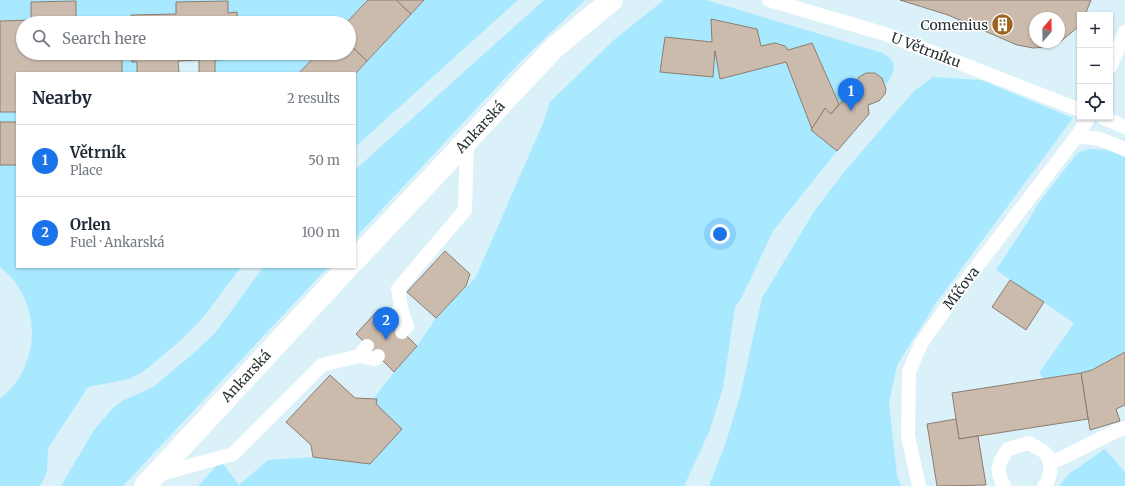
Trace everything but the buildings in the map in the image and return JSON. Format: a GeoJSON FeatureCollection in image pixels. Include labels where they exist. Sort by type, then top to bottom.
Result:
{"type":"FeatureCollection","features":[{"type":"Feature","properties":{"kind":"street","name":"Ankarská"},"geometry":{"type":"LineString","coordinates":[[356,259],[554,48],[612,0]]}},
{"type":"Feature","properties":{"kind":"street","name":"Ankarská"},"geometry":{"type":"LineString","coordinates":[[150,481],[347,268]]}},
{"type":"Feature","properties":{"kind":"lane","name":"U Větrníku"},"geometry":{"type":"LineString","coordinates":[[770,0],[885,34],[1077,109]]}},
{"type":"Feature","properties":{"kind":"lane"},"geometry":{"type":"LineString","coordinates":[[1113,60],[1125,32]]}},
{"type":"Feature","properties":{"kind":"lane","name":"Míčova"},"geometry":{"type":"LineString","coordinates":[[919,486],[908,436],[910,372],[921,344],[958,291],[1077,136],[1086,120]]}},
{"type":"Feature","properties":{"kind":"lane"},"geometry":{"type":"LineString","coordinates":[[1109,120],[1125,127]]}},
{"type":"Feature","properties":{"kind":"lane"},"geometry":{"type":"LineString","coordinates":[[1077,136],[1100,138],[1125,149]]}},
{"type":"Feature","properties":{"kind":"lane"},"geometry":{"type":"LineString","coordinates":[[402,332],[407,326],[401,308],[398,289],[465,210],[467,140]]}},
{"type":"Feature","properties":{"kind":"lane"},"geometry":{"type":"LineString","coordinates":[[390,320],[401,308]]}},
{"type":"Feature","properties":{"kind":"lane"},"geometry":{"type":"LineString","coordinates":[[150,481],[233,454],[322,365],[363,351],[375,360],[378,356]]}},
{"type":"Feature","properties":{"kind":"lane"},"geometry":{"type":"LineString","coordinates":[[1050,462],[1062,458],[1125,428]]}},
{"type":"Feature","properties":{"kind":"lane"},"geometry":{"type":"LineString","coordinates":[[1004,486],[999,476],[999,461],[1008,449],[1029,443],[1044,452],[1050,462],[1049,480],[1044,486]]}},
{"type":"Feature","properties":{"kind":"shaded area"},"geometry":{"type":"Polygon","coordinates":[[[0,0],[368,0],[353,16],[237,16],[237,12],[228,13],[228,1],[176,2],[176,14],[76,16],[76,1],[31,2],[31,16],[16,16],[16,20],[0,21],[0,0]]]}},
{"type":"Feature","properties":{"kind":"shaded area"},"geometry":{"type":"Polygon","coordinates":[[[424,0],[518,0],[356,146],[356,73],[424,0]]]}},
{"type":"Feature","properties":{"kind":"shaded area"},"geometry":{"type":"Polygon","coordinates":[[[544,0],[585,0],[523,59],[356,237],[356,169],[544,0]]]}},
{"type":"Feature","properties":{"kind":"shaded area"},"geometry":{"type":"Polygon","coordinates":[[[664,0],[706,0],[883,53],[891,60],[894,68],[892,76],[886,85],[876,74],[866,73],[862,75],[851,84],[850,92],[839,104],[812,44],[788,50],[785,46],[775,43],[761,46],[757,29],[711,20],[712,42],[665,37],[660,72],[712,77],[715,51],[721,79],[786,62],[812,129],[837,151],[773,231],[741,299],[735,307],[723,388],[709,432],[684,486],[198,486],[221,461],[239,485],[268,460],[313,457],[368,464],[381,450],[374,398],[417,346],[436,318],[475,279],[543,123],[550,102],[615,39],[664,0]]]}},
{"type":"Feature","properties":{"kind":"shaded area"},"geometry":{"type":"Polygon","coordinates":[[[122,60],[136,60],[137,72],[122,72],[122,60]]]}},
{"type":"Feature","properties":{"kind":"shaded area"},"geometry":{"type":"Polygon","coordinates":[[[215,60],[311,60],[300,72],[215,72],[215,60]]]}},
{"type":"Feature","properties":{"kind":"shaded area"},"geometry":{"type":"Polygon","coordinates":[[[933,77],[981,80],[1073,118],[936,303],[897,365],[889,403],[897,475],[901,486],[709,486],[725,445],[739,400],[762,298],[815,210],[845,171],[914,91],[933,77]]]}},
{"type":"Feature","properties":{"kind":"shaded area"},"geometry":{"type":"Polygon","coordinates":[[[0,112],[16,112],[16,122],[0,122],[0,112]]]}},
{"type":"Feature","properties":{"kind":"shaded area"},"geometry":{"type":"Polygon","coordinates":[[[1090,149],[1107,150],[1125,157],[1125,352],[1092,370],[1044,379],[1039,373],[1074,323],[996,270],[1038,204],[1075,156],[1079,152],[1090,149]]]}},
{"type":"Feature","properties":{"kind":"shaded area"},"geometry":{"type":"Polygon","coordinates":[[[0,165],[16,165],[16,268],[240,268],[202,319],[182,339],[148,368],[129,379],[88,387],[48,448],[47,471],[40,486],[0,486],[0,399],[12,388],[21,374],[31,345],[32,330],[30,314],[25,299],[14,280],[0,267],[0,165]]]}},
{"type":"Feature","properties":{"kind":"shaded area"},"geometry":{"type":"Polygon","coordinates":[[[262,268],[327,268],[123,486],[61,486],[94,430],[113,408],[122,401],[153,387],[195,352],[216,332],[262,268]]]}},
{"type":"Feature","properties":{"kind":"shaded area"},"geometry":{"type":"Polygon","coordinates":[[[1105,449],[1125,472],[1125,486],[1059,486],[1069,474],[1105,449]]]}},
{"type":"Feature","properties":{"kind":"place","name":"Comenius"},"geometry":{"type":"Point","coordinates":[1003,25]}},
{"type":"Feature","properties":{"kind":"place","name":"Větrník"},"geometry":{"type":"Point","coordinates":[851,111]}},
{"type":"Feature","properties":{"kind":"place","name":"Orlen"},"geometry":{"type":"Point","coordinates":[386,340]}}]}
